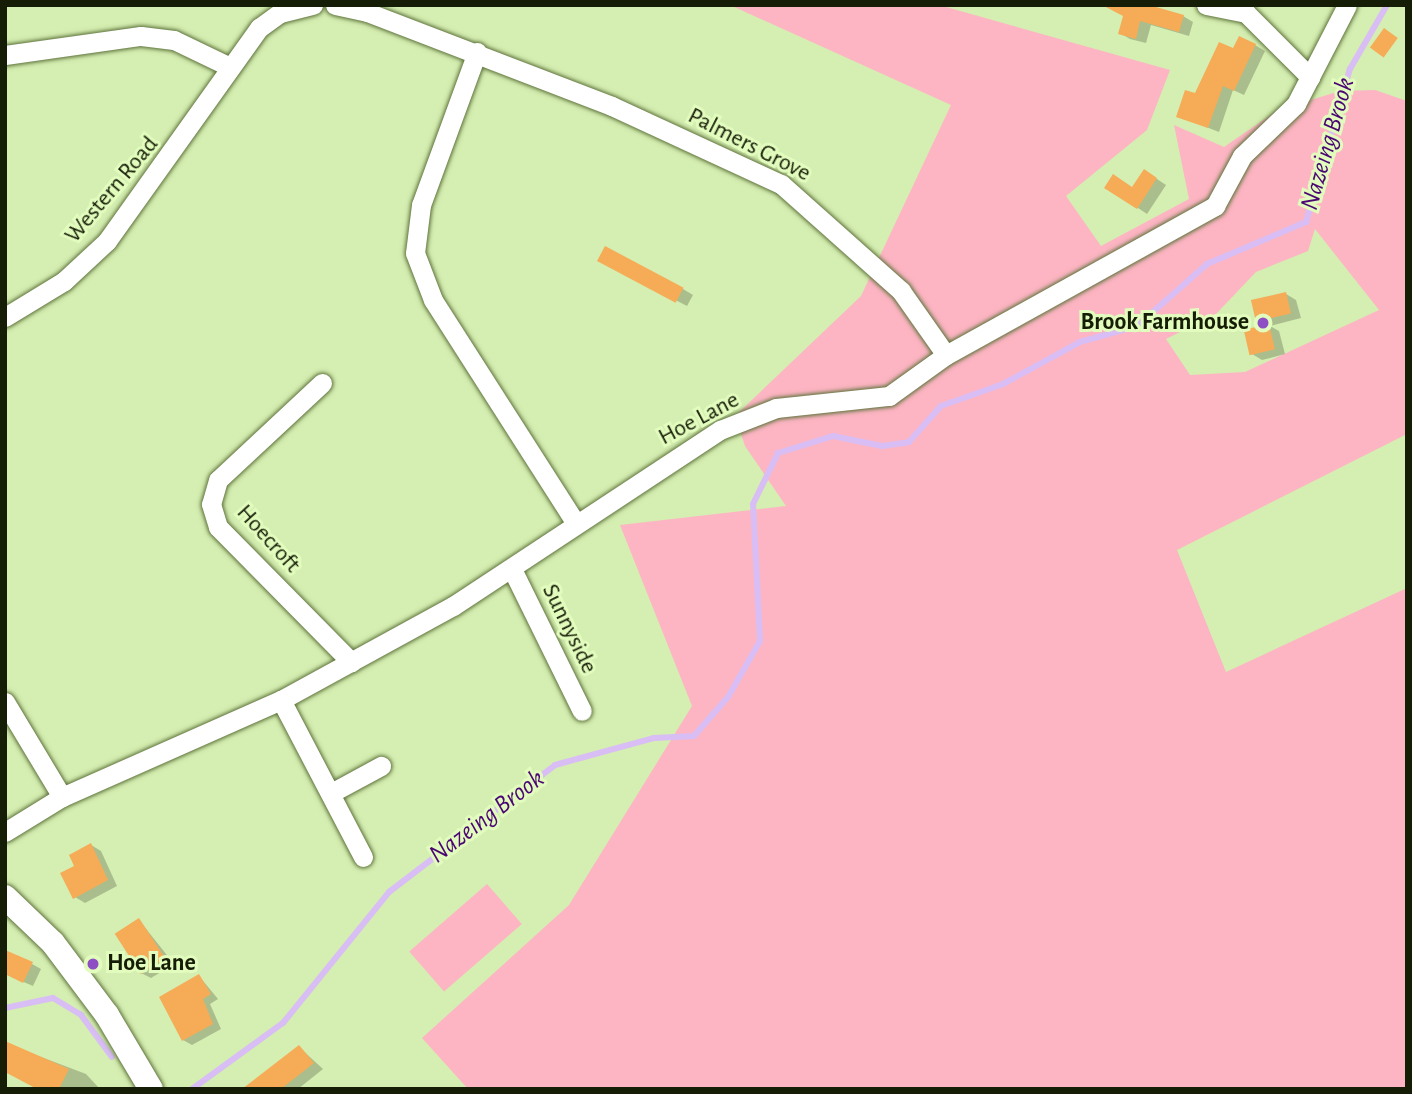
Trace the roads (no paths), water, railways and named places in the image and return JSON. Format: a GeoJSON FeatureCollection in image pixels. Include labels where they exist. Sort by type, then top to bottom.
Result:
{"type":"FeatureCollection","features":[{"type":"Feature","properties":{"kind":"street","name":"Western Road"},"geometry":{"type":"LineString","coordinates":[[5,317],[64,281],[107,241],[190,131],[228,66],[259,27],[280,13],[313,5]]}},
{"type":"Feature","properties":{"kind":"street","name":"Palmers Grove"},"geometry":{"type":"LineString","coordinates":[[335,5],[477,52],[781,184],[901,291],[946,355]]}},
{"type":"Feature","properties":{"kind":"street"},"geometry":{"type":"LineString","coordinates":[[1206,5],[1246,13],[1310,77]]}},
{"type":"Feature","properties":{"kind":"street","name":"Hoe Lane"},"geometry":{"type":"LineString","coordinates":[[5,831],[62,797],[281,700],[351,662],[512,569],[575,522],[720,430],[776,408],[889,397],[946,355],[1215,206],[1242,156],[1279,126],[1310,77],[1347,5]]}},
{"type":"Feature","properties":{"kind":"street"},"geometry":{"type":"LineString","coordinates":[[5,55],[141,36],[174,40],[228,66]]}},
{"type":"Feature","properties":{"kind":"street"},"geometry":{"type":"LineString","coordinates":[[477,52],[421,205],[415,253],[433,300],[575,522]]}},
{"type":"Feature","properties":{"kind":"street","name":"Hoecroft"},"geometry":{"type":"LineString","coordinates":[[322,383],[218,480],[211,505],[218,527],[351,662]]}},
{"type":"Feature","properties":{"kind":"street","name":"Sunnyside"},"geometry":{"type":"LineString","coordinates":[[512,569],[582,711]]}},
{"type":"Feature","properties":{"kind":"street"},"geometry":{"type":"LineString","coordinates":[[281,700],[363,858]]}},
{"type":"Feature","properties":{"kind":"street"},"geometry":{"type":"LineString","coordinates":[[5,702],[62,797]]}},
{"type":"Feature","properties":{"kind":"street"},"geometry":{"type":"LineString","coordinates":[[331,793],[381,766]]}},
{"type":"Feature","properties":{"kind":"street"},"geometry":{"type":"LineString","coordinates":[[5,897],[61,953],[151,1089]]}},
{"type":"Feature","properties":{"kind":"waterway","name":"Nazeing Brook"},"geometry":{"type":"LineString","coordinates":[[192,1089],[283,1023],[389,892],[555,765],[654,738],[694,736],[728,697],[760,641],[753,504],[778,453],[833,436],[882,446],[909,442],[941,406],[1003,384],[1080,342],[1137,326],[1207,264],[1306,222],[1350,69],[1387,5]]}},
{"type":"Feature","properties":{"kind":"waterway","name":"Nazeing Brook"},"geometry":{"type":"LineString","coordinates":[[5,1008],[53,998],[81,1015],[112,1057]]}},
{"type":"Feature","properties":{"kind":"place","name":"Brook Farmhouse"},"geometry":{"type":"Point","coordinates":[1263,323]}},
{"type":"Feature","properties":{"kind":"place","name":"Hoe Lane"},"geometry":{"type":"Point","coordinates":[93,964]}}]}
